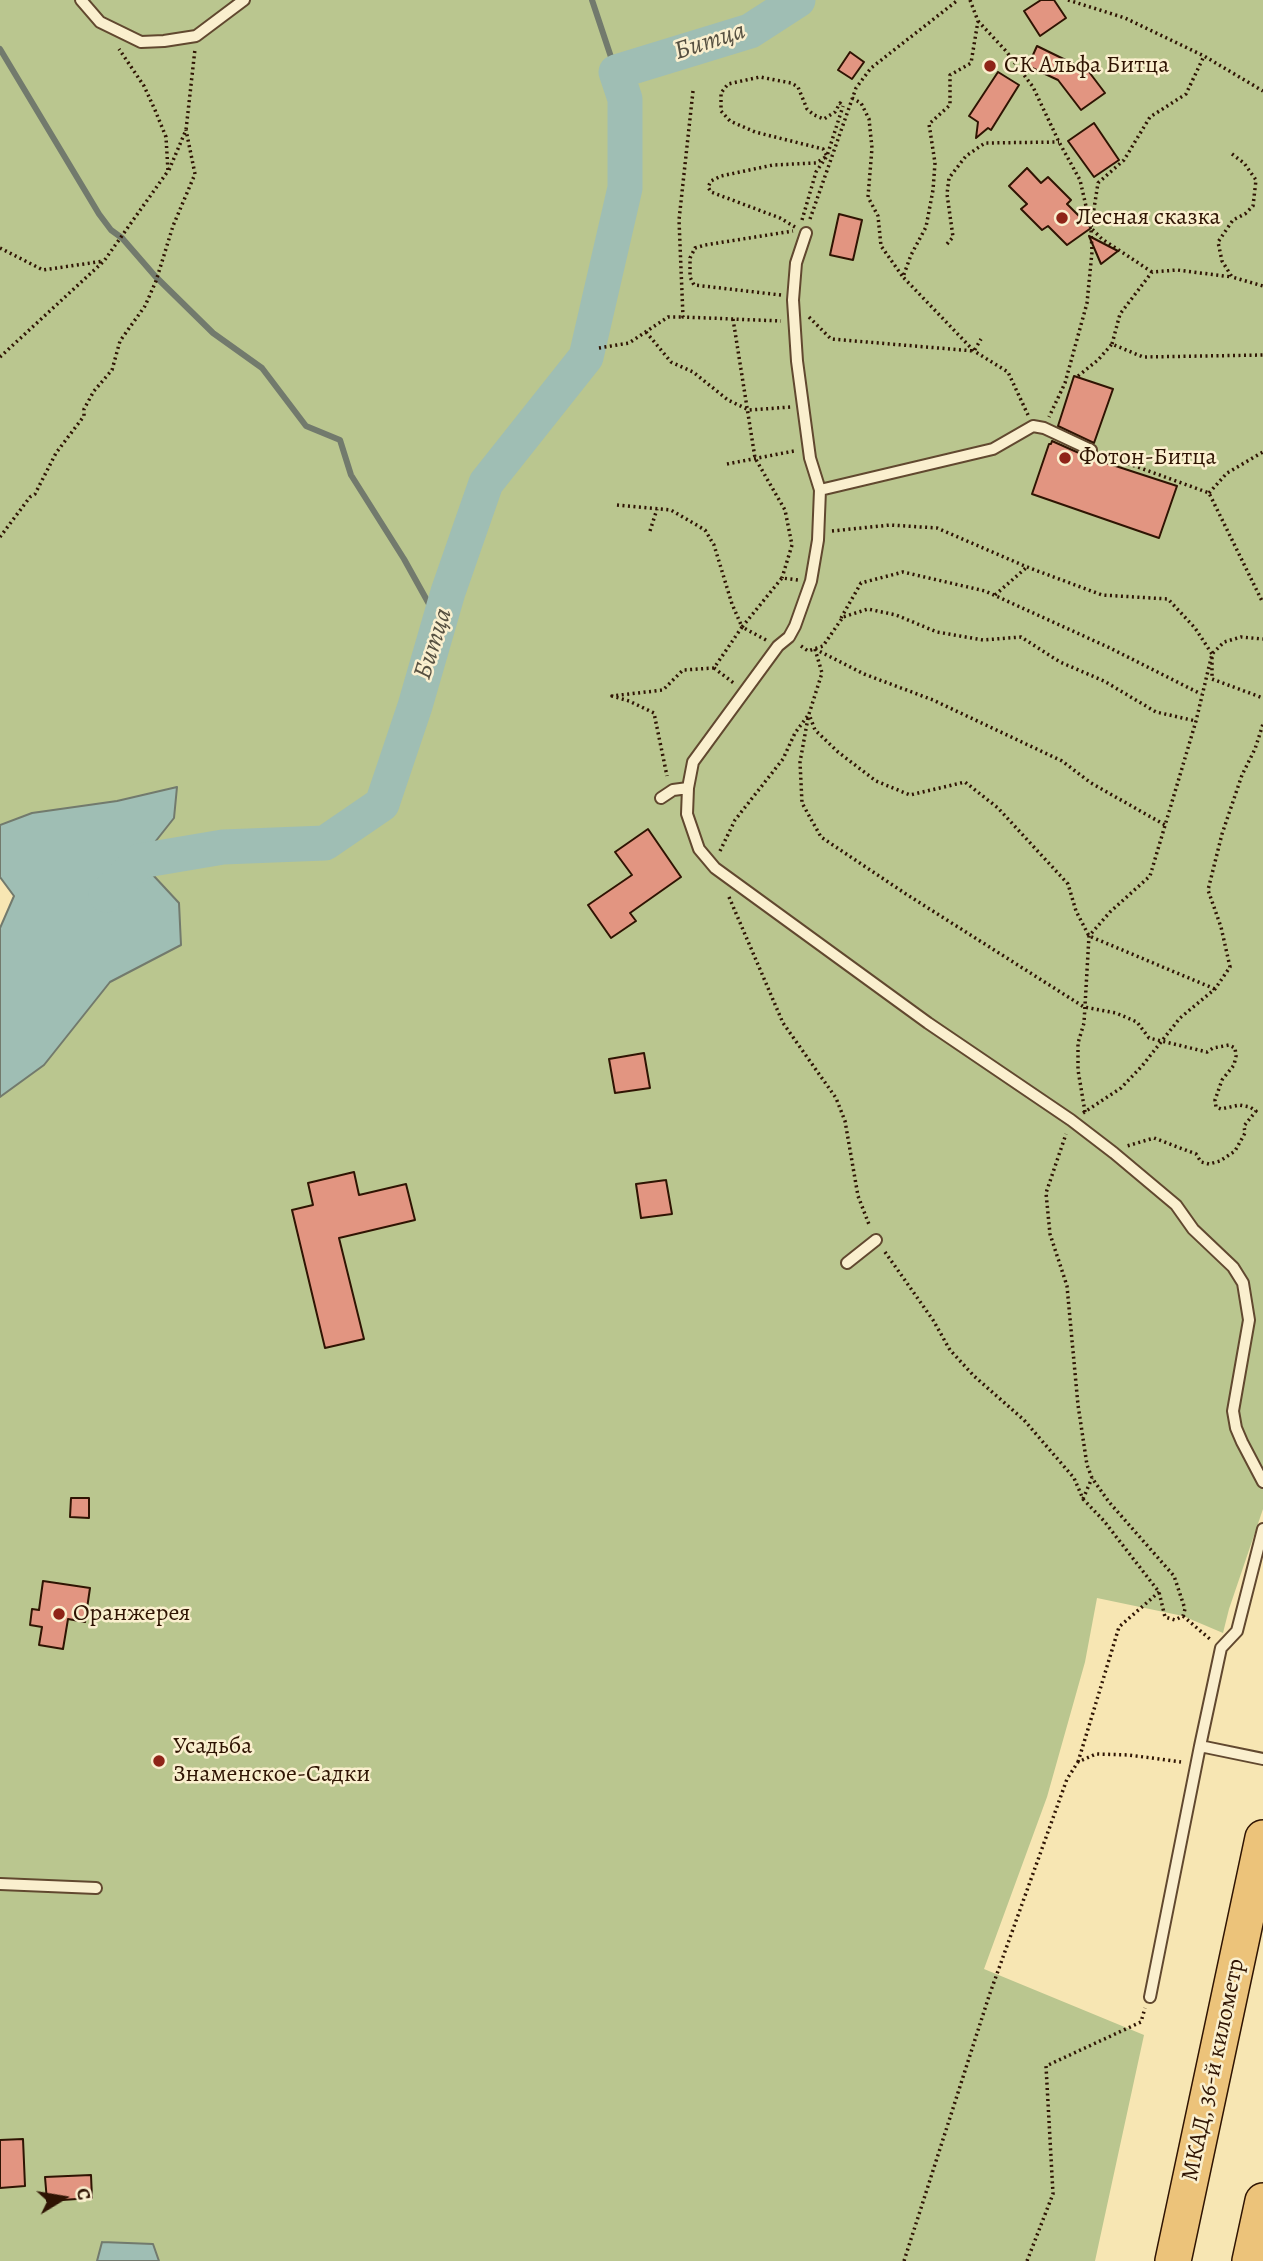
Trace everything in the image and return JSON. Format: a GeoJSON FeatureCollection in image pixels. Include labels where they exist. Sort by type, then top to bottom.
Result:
{"type":"FeatureCollection","features":[{"type":"Feature","properties":{"kind":"highway","name":"МКАД, 36-й километр"},"geometry":{"type":"LineString","coordinates":[[1173,2261],[1263,1838]]}},
{"type":"Feature","properties":{"kind":"highway"},"geometry":{"type":"LineString","coordinates":[[1250,2261],[1263,2201]]}},
{"type":"Feature","properties":{"kind":"lane"},"geometry":{"type":"LineString","coordinates":[[81,0],[100,22],[141,42],[196,36],[244,0]]}},
{"type":"Feature","properties":{"kind":"lane"},"geometry":{"type":"LineString","coordinates":[[800,234],[790,297],[810,458],[820,490],[819,532],[811,581],[789,637],[778,646],[693,762],[687,814],[699,849],[715,868],[928,1023],[1114,1153],[1176,1205],[1193,1229],[1233,1267],[1244,1283],[1249,1320],[1233,1411],[1242,1442],[1263,1482]]}},
{"type":"Feature","properties":{"kind":"lane"},"geometry":{"type":"LineString","coordinates":[[820,490],[993,449],[1038,427],[1091,450]]}},
{"type":"Feature","properties":{"kind":"lane"},"geometry":{"type":"LineString","coordinates":[[661,798],[673,790],[688,788]]}},
{"type":"Feature","properties":{"kind":"lane"},"geometry":{"type":"LineString","coordinates":[[847,1264],[876,1240]]}},
{"type":"Feature","properties":{"kind":"lane"},"geometry":{"type":"LineString","coordinates":[[1150,1997],[1221,1648],[1237,1631],[1263,1529]]}},
{"type":"Feature","properties":{"kind":"lane"},"geometry":{"type":"LineString","coordinates":[[1200,1746],[1263,1759]]}},
{"type":"Feature","properties":{"kind":"lane"},"geometry":{"type":"LineString","coordinates":[[0,1884],[96,1888]]}},
{"type":"Feature","properties":{"kind":"path"},"geometry":{"type":"LineString","coordinates":[[800,234],[856,88],[872,68],[958,0]]}},
{"type":"Feature","properties":{"kind":"path"},"geometry":{"type":"LineString","coordinates":[[970,0],[978,21],[1006,51],[1033,87],[1080,180],[1091,228],[1102,239],[1152,272],[1177,270],[1232,277],[1263,286]]}},
{"type":"Feature","properties":{"kind":"path"},"geometry":{"type":"LineString","coordinates":[[1068,0],[1125,18],[1204,56],[1263,91]]}},
{"type":"Feature","properties":{"kind":"path"},"geometry":{"type":"LineString","coordinates":[[903,277],[911,255],[926,228],[933,190],[935,163],[929,124],[950,105],[950,75],[971,63],[978,21]]}},
{"type":"Feature","properties":{"kind":"path"},"geometry":{"type":"LineString","coordinates":[[100,22],[150,98],[166,137],[168,171]]}},
{"type":"Feature","properties":{"kind":"path"},"geometry":{"type":"LineString","coordinates":[[0,357],[104,261],[168,171],[186,130],[196,36]]}},
{"type":"Feature","properties":{"kind":"path"},"geometry":{"type":"LineString","coordinates":[[852,98],[861,103],[869,119],[872,148],[868,197],[878,216],[881,246],[903,277],[974,351],[1008,372],[1038,427],[1065,383],[1087,303],[1092,252],[1091,228],[1097,183],[1124,160],[1150,117],[1186,94],[1204,56]]}},
{"type":"Feature","properties":{"kind":"path"},"geometry":{"type":"LineString","coordinates":[[800,234],[816,172],[827,156],[843,106],[840,103],[835,111],[824,119],[814,116],[807,109],[798,88],[791,83],[760,77],[728,84],[721,93],[721,111],[730,121],[755,132],[823,149],[827,156]]}},
{"type":"Feature","properties":{"kind":"path"},"geometry":{"type":"LineString","coordinates":[[683,317],[680,220],[692,91]]}},
{"type":"Feature","properties":{"kind":"path"},"geometry":{"type":"LineString","coordinates":[[0,537],[34,494],[56,453],[84,416],[84,409],[94,391],[112,370],[120,341],[145,306],[156,281],[173,226],[195,174],[186,130]]}},
{"type":"Feature","properties":{"kind":"path"},"geometry":{"type":"LineString","coordinates":[[947,244],[953,237],[947,194],[949,178],[966,156],[985,143],[1059,142]]}},
{"type":"Feature","properties":{"kind":"path"},"geometry":{"type":"LineString","coordinates":[[1232,153],[1244,163],[1256,180],[1253,206],[1233,220],[1218,242],[1222,261],[1232,277]]}},
{"type":"Feature","properties":{"kind":"path"},"geometry":{"type":"LineString","coordinates":[[800,234],[780,218],[711,192],[708,187],[711,181],[721,176],[773,164],[816,163],[827,156]]}},
{"type":"Feature","properties":{"kind":"path"},"geometry":{"type":"LineString","coordinates":[[800,234],[705,244],[695,248],[690,258],[690,277],[694,285],[790,297],[831,339],[974,351]]}},
{"type":"Feature","properties":{"kind":"path"},"geometry":{"type":"LineString","coordinates":[[0,248],[43,270],[104,261]]}},
{"type":"Feature","properties":{"kind":"path"},"geometry":{"type":"LineString","coordinates":[[1078,376],[1112,344],[1120,314],[1152,272]]}},
{"type":"Feature","properties":{"kind":"path"},"geometry":{"type":"LineString","coordinates":[[598,348],[629,344],[668,317],[794,321]]}},
{"type":"Feature","properties":{"kind":"path"},"geometry":{"type":"LineString","coordinates":[[715,668],[742,627],[782,578],[792,545],[785,510],[755,458],[733,319]]}},
{"type":"Feature","properties":{"kind":"path"},"geometry":{"type":"LineString","coordinates":[[646,332],[671,362],[693,372],[728,400],[749,410],[803,407]]}},
{"type":"Feature","properties":{"kind":"path"},"geometry":{"type":"LineString","coordinates":[[974,351],[981,339]]}},
{"type":"Feature","properties":{"kind":"path"},"geometry":{"type":"LineString","coordinates":[[1112,344],[1143,357],[1263,355]]}},
{"type":"Feature","properties":{"kind":"path"},"geometry":{"type":"LineString","coordinates":[[727,464],[810,448]]}},
{"type":"Feature","properties":{"kind":"path"},"geometry":{"type":"LineString","coordinates":[[1091,450],[1209,492],[1263,603]]}},
{"type":"Feature","properties":{"kind":"path"},"geometry":{"type":"LineString","coordinates":[[1209,492],[1227,473],[1263,452]]}},
{"type":"Feature","properties":{"kind":"path"},"geometry":{"type":"LineString","coordinates":[[617,505],[671,510],[705,530],[714,545],[742,627],[778,646]]}},
{"type":"Feature","properties":{"kind":"path"},"geometry":{"type":"LineString","coordinates":[[650,531],[657,509]]}},
{"type":"Feature","properties":{"kind":"path"},"geometry":{"type":"LineString","coordinates":[[819,532],[890,525],[937,528],[1027,567],[1102,594],[1168,599],[1195,628],[1212,654],[1213,679],[1263,698]]}},
{"type":"Feature","properties":{"kind":"path"},"geometry":{"type":"LineString","coordinates":[[995,595],[1027,567]]}},
{"type":"Feature","properties":{"kind":"path"},"geometry":{"type":"LineString","coordinates":[[838,625],[862,583],[904,572],[995,595],[1201,694]]}},
{"type":"Feature","properties":{"kind":"path"},"geometry":{"type":"LineString","coordinates":[[782,578],[811,581]]}},
{"type":"Feature","properties":{"kind":"path"},"geometry":{"type":"LineString","coordinates":[[789,637],[808,651],[815,649],[823,646],[843,617],[868,609],[896,615],[937,632],[983,640],[1021,637],[1060,662],[1104,681],[1156,712],[1196,721]]}},
{"type":"Feature","properties":{"kind":"path"},"geometry":{"type":"LineString","coordinates":[[1089,936],[1110,912],[1150,876],[1196,721],[1212,654],[1224,642],[1241,637],[1263,639]]}},
{"type":"Feature","properties":{"kind":"path"},"geometry":{"type":"LineString","coordinates":[[815,649],[822,673],[809,714],[800,762],[802,803],[821,837],[1084,1007],[1116,1013],[1137,1022],[1149,1038],[1206,1052],[1229,1045],[1235,1048],[1234,1065],[1222,1080],[1215,1100],[1216,1107],[1222,1110],[1239,1105],[1256,1111],[1244,1126],[1245,1133],[1235,1151],[1220,1161],[1209,1164],[1201,1162],[1196,1154],[1154,1138],[1139,1141],[1114,1153]]}},
{"type":"Feature","properties":{"kind":"path"},"geometry":{"type":"LineString","coordinates":[[815,649],[864,674],[933,700],[1062,761],[1091,783],[1166,826]]}},
{"type":"Feature","properties":{"kind":"path"},"geometry":{"type":"LineString","coordinates":[[673,790],[665,768],[654,713],[612,696],[663,690],[683,670],[715,668],[745,691]]}},
{"type":"Feature","properties":{"kind":"path"},"geometry":{"type":"LineString","coordinates":[[809,714],[795,733],[783,759],[735,820],[717,857],[715,868],[739,917],[783,1023],[836,1098],[845,1121],[858,1196],[876,1240],[933,1320],[950,1349],[974,1376],[1024,1420],[1073,1478],[1083,1499],[1104,1521],[1159,1592],[1165,1617],[1175,1620],[1184,1616]]}},
{"type":"Feature","properties":{"kind":"path"},"geometry":{"type":"LineString","coordinates":[[809,714],[815,730],[838,752],[876,780],[910,795],[965,782],[998,808],[1068,884],[1076,911],[1089,936],[1084,1023],[1079,1043],[1078,1070],[1085,1112]]}},
{"type":"Feature","properties":{"kind":"path"},"geometry":{"type":"LineString","coordinates":[[1089,936],[1215,989]]}},
{"type":"Feature","properties":{"kind":"path"},"geometry":{"type":"LineString","coordinates":[[1083,1499],[1092,1478]]}},
{"type":"Feature","properties":{"kind":"path"},"geometry":{"type":"LineString","coordinates":[[904,2261],[989,1996],[1067,1779],[1078,1762],[1119,1627],[1159,1592]]}},
{"type":"Feature","properties":{"kind":"path"},"geometry":{"type":"LineString","coordinates":[[1184,1616],[1185,1609]]}},
{"type":"Feature","properties":{"kind":"path"},"geometry":{"type":"LineString","coordinates":[[1184,1616],[1221,1648]]}},
{"type":"Feature","properties":{"kind":"path"},"geometry":{"type":"LineString","coordinates":[[1078,1762],[1096,1754],[1181,1762],[1200,1746]]}},
{"type":"Feature","properties":{"kind":"path"},"geometry":{"type":"LineString","coordinates":[[1027,2261],[1053,2193],[1046,2066],[1140,2022],[1150,1997]]}},
{"type":"Feature","properties":{"kind":"green space"},"geometry":{"type":"Polygon","coordinates":[[[0,0],[1263,0],[1263,1509],[1223,1633],[1183,1616],[1097,1598],[1085,1662],[1047,1797],[984,1969],[1144,2035],[1095,2261],[159,2261],[153,2244],[102,2242],[97,2261],[0,2261],[0,1097],[44,1065],[110,982],[181,945],[179,903],[140,861],[174,818],[176,787],[117,801],[32,813],[0,825],[0,0]]]}},
{"type":"Feature","properties":{"kind":"water"},"geometry":{"type":"Polygon","coordinates":[[[177,787],[174,818],[140,861],[179,903],[181,945],[110,982],[44,1065],[0,1097],[0,928],[14,896],[0,877],[0,825],[32,813],[117,801],[177,787]]]}},
{"type":"Feature","properties":{"kind":"water"},"geometry":{"type":"Polygon","coordinates":[[[102,2242],[153,2244],[159,2261],[97,2261],[102,2242]]]}},
{"type":"Feature","properties":{"kind":"building"},"geometry":{"type":"Polygon","coordinates":[[[1041,0],[1054,0],[1066,18],[1040,36],[1024,11],[1041,0]]]}},
{"type":"Feature","properties":{"kind":"building"},"geometry":{"type":"Polygon","coordinates":[[[1037,46],[1080,67],[1083,64],[1105,93],[1081,110],[1058,80],[1028,66],[1037,46]]]}},
{"type":"Feature","properties":{"kind":"building"},"geometry":{"type":"Polygon","coordinates":[[[850,52],[864,62],[852,79],[838,70],[850,52]]]}},
{"type":"Feature","properties":{"kind":"building"},"geometry":{"type":"Polygon","coordinates":[[[998,72],[1019,85],[991,130],[988,128],[976,138],[978,122],[969,116],[998,72]]]}},
{"type":"Feature","properties":{"kind":"building"},"geometry":{"type":"Polygon","coordinates":[[[1094,123],[1119,160],[1094,177],[1068,141],[1094,123]]]}},
{"type":"Feature","properties":{"kind":"building"},"geometry":{"type":"Polygon","coordinates":[[[1027,168],[1041,183],[1048,177],[1071,200],[1067,204],[1091,228],[1067,245],[1048,226],[1042,230],[1021,209],[1027,204],[1009,186],[1027,168]]]}},
{"type":"Feature","properties":{"kind":"building"},"geometry":{"type":"Polygon","coordinates":[[[839,214],[862,220],[853,260],[830,255],[839,214]]]}},
{"type":"Feature","properties":{"kind":"building"},"geometry":{"type":"Polygon","coordinates":[[[1089,236],[1118,251],[1101,264],[1089,236]]]}},
{"type":"Feature","properties":{"kind":"building"},"geometry":{"type":"Polygon","coordinates":[[[1074,376],[1113,389],[1094,443],[1058,426],[1074,376]]]}},
{"type":"Feature","properties":{"kind":"building","name":"Фотон-Битца"},"geometry":{"type":"Polygon","coordinates":[[[1052,441],[1088,457],[1177,486],[1159,538],[1032,494],[1052,441]]]}},
{"type":"Feature","properties":{"kind":"building"},"geometry":{"type":"Polygon","coordinates":[[[648,829],[681,877],[630,913],[636,921],[611,938],[588,905],[632,875],[615,852],[648,829]]]}},
{"type":"Feature","properties":{"kind":"building"},"geometry":{"type":"Polygon","coordinates":[[[644,1053],[650,1088],[615,1093],[609,1059],[644,1053]]]}},
{"type":"Feature","properties":{"kind":"building"},"geometry":{"type":"Polygon","coordinates":[[[354,1172],[359,1195],[406,1184],[415,1220],[339,1238],[364,1339],[325,1348],[292,1210],[313,1205],[308,1183],[354,1172]]]}},
{"type":"Feature","properties":{"kind":"building"},"geometry":{"type":"Polygon","coordinates":[[[666,1180],[672,1214],[641,1218],[636,1184],[666,1180]]]}},
{"type":"Feature","properties":{"kind":"building"},"geometry":{"type":"Polygon","coordinates":[[[71,1498],[89,1498],[89,1518],[70,1517],[71,1498]]]}},
{"type":"Feature","properties":{"kind":"building","name":"Оранжерея"},"geometry":{"type":"Polygon","coordinates":[[[43,1581],[90,1588],[85,1622],[68,1619],[63,1649],[39,1645],[42,1627],[30,1625],[32,1609],[39,1610],[43,1581]]]}},
{"type":"Feature","properties":{"kind":"building"},"geometry":{"type":"Polygon","coordinates":[[[23,2139],[25,2186],[0,2188],[0,2140],[23,2139]]]}},
{"type":"Feature","properties":{"kind":"building"},"geometry":{"type":"Polygon","coordinates":[[[91,2175],[92,2198],[47,2201],[45,2177],[91,2175]]]}},
{"type":"Feature","properties":{"kind":"waterway","name":"Битца"},"geometry":{"type":"LineString","coordinates":[[592,0],[616,72]]}},
{"type":"Feature","properties":{"kind":"waterway","name":"Битца"},"geometry":{"type":"LineString","coordinates":[[106,895],[140,861],[223,847],[325,843],[382,804],[415,706],[448,592],[486,483],[586,357],[625,188],[625,99],[616,72],[750,31],[798,0]]}},
{"type":"Feature","properties":{"kind":"waterway"},"geometry":{"type":"LineString","coordinates":[[0,49],[111,230],[122,238],[155,276],[213,333],[262,368],[306,426],[340,440],[351,475],[404,559],[439,622]]}},
{"type":"Feature","properties":{"kind":"place","name":"СК Альфа Битца"},"geometry":{"type":"Point","coordinates":[990,66]}},
{"type":"Feature","properties":{"kind":"place","name":"Лесная сказка"},"geometry":{"type":"Point","coordinates":[1062,218]}},
{"type":"Feature","properties":{"kind":"place","name":"Фотон-Битца"},"geometry":{"type":"Point","coordinates":[1065,458]}},
{"type":"Feature","properties":{"kind":"place","name":"Оранжерея"},"geometry":{"type":"Point","coordinates":[59,1614]}},
{"type":"Feature","properties":{"kind":"place","name":"Усадьба Знаменское-Садки"},"geometry":{"type":"Point","coordinates":[159,1761]}}]}
